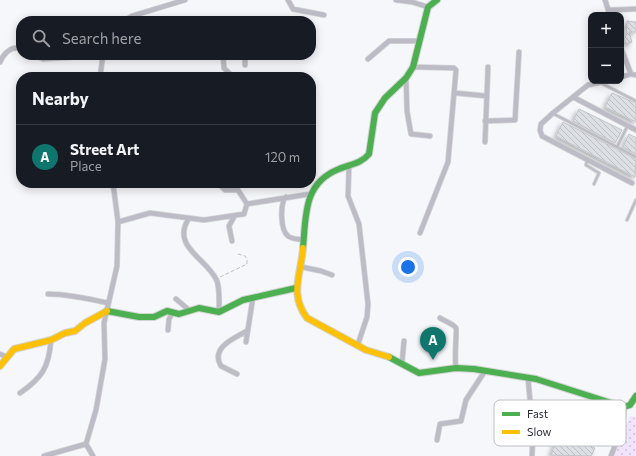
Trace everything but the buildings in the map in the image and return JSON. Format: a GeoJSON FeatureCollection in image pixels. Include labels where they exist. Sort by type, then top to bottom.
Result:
{"type":"FeatureCollection","features":[{"type":"Feature","properties":{"kind":"street"},"geometry":{"type":"LineString","coordinates":[[132,16],[186,0]]}},
{"type":"Feature","properties":{"kind":"street"},"geometry":{"type":"LineString","coordinates":[[288,0],[293,9],[324,15]]}},
{"type":"Feature","properties":{"kind":"street"},"geometry":{"type":"LineString","coordinates":[[396,0],[412,2],[428,7]]}},
{"type":"Feature","properties":{"kind":"street"},"geometry":{"type":"LineString","coordinates":[[316,186],[332,172],[361,162],[369,154],[375,113],[385,98],[406,78],[413,67],[418,41],[428,7],[437,0]]}},
{"type":"Feature","properties":{"kind":"street"},"geometry":{"type":"LineString","coordinates":[[605,0],[609,12],[636,9]]}},
{"type":"Feature","properties":{"kind":"street"},"geometry":{"type":"LineString","coordinates":[[368,59],[390,41],[418,41]]}},
{"type":"Feature","properties":{"kind":"street"},"geometry":{"type":"LineString","coordinates":[[0,62],[6,52],[12,48],[16,48]]}},
{"type":"Feature","properties":{"kind":"street"},"geometry":{"type":"LineString","coordinates":[[485,121],[515,120],[519,52]]}},
{"type":"Feature","properties":{"kind":"street"},"geometry":{"type":"LineString","coordinates":[[624,57],[630,74]]}},
{"type":"Feature","properties":{"kind":"street"},"geometry":{"type":"LineString","coordinates":[[101,72],[102,60]]}},
{"type":"Feature","properties":{"kind":"street"},"geometry":{"type":"LineString","coordinates":[[223,60],[224,68],[228,72]]}},
{"type":"Feature","properties":{"kind":"street"},"geometry":{"type":"LineString","coordinates":[[244,60],[245,65]]}},
{"type":"Feature","properties":{"kind":"street"},"geometry":{"type":"LineString","coordinates":[[413,67],[455,69],[455,93],[448,162],[420,233]]}},
{"type":"Feature","properties":{"kind":"street"},"geometry":{"type":"LineString","coordinates":[[485,142],[488,67]]}},
{"type":"Feature","properties":{"kind":"street"},"geometry":{"type":"LineString","coordinates":[[624,76],[630,74],[636,75]]}},
{"type":"Feature","properties":{"kind":"street"},"geometry":{"type":"LineString","coordinates":[[406,78],[407,111],[411,134],[430,136]]}},
{"type":"Feature","properties":{"kind":"street"},"geometry":{"type":"LineString","coordinates":[[592,84],[588,85],[553,113],[542,124],[540,130],[542,136],[632,183]]}},
{"type":"Feature","properties":{"kind":"street"},"geometry":{"type":"LineString","coordinates":[[455,93],[487,96]]}},
{"type":"Feature","properties":{"kind":"street"},"geometry":{"type":"LineString","coordinates":[[573,97],[636,130]]}},
{"type":"Feature","properties":{"kind":"street"},"geometry":{"type":"LineString","coordinates":[[349,166],[348,196],[359,224],[368,304],[367,317],[358,344]]}},
{"type":"Feature","properties":{"kind":"street"},"geometry":{"type":"LineString","coordinates":[[93,456],[86,444],[96,410],[105,359],[103,334],[106,311],[117,266],[118,222],[114,188]]}},
{"type":"Feature","properties":{"kind":"street"},"geometry":{"type":"LineString","coordinates":[[118,222],[150,213],[204,220],[244,214],[247,204],[238,190],[225,190],[223,188]]}},
{"type":"Feature","properties":{"kind":"street"},"geometry":{"type":"LineString","coordinates":[[314,188],[310,194],[303,240],[302,267],[296,288],[301,310],[307,318],[358,344],[372,353],[394,358],[422,374],[456,368],[484,371],[545,381],[603,400]]}},
{"type":"Feature","properties":{"kind":"street"},"geometry":{"type":"LineString","coordinates":[[247,204],[310,194]]}},
{"type":"Feature","properties":{"kind":"street"},"geometry":{"type":"LineString","coordinates":[[286,197],[282,204],[284,232],[288,237],[303,240]]}},
{"type":"Feature","properties":{"kind":"street"},"geometry":{"type":"LineString","coordinates":[[232,241],[229,226],[234,216]]}},
{"type":"Feature","properties":{"kind":"street"},"geometry":{"type":"LineString","coordinates":[[189,218],[185,228],[187,244],[216,280],[219,288],[219,312]]}},
{"type":"Feature","properties":{"kind":"street"},"geometry":{"type":"LineString","coordinates":[[302,267],[332,275]]}},
{"type":"Feature","properties":{"kind":"street"},"geometry":{"type":"LineString","coordinates":[[0,366],[14,349],[51,340],[65,333],[75,331],[85,323],[106,311],[139,317],[154,316],[167,311],[179,314],[189,310],[205,308],[219,312],[238,301],[296,288]]}},
{"type":"Feature","properties":{"kind":"street"},"geometry":{"type":"LineString","coordinates":[[48,294],[89,298],[108,303]]}},
{"type":"Feature","properties":{"kind":"street"},"geometry":{"type":"LineString","coordinates":[[246,342],[254,297]]}},
{"type":"Feature","properties":{"kind":"street"},"geometry":{"type":"LineString","coordinates":[[176,299],[189,310]]}},
{"type":"Feature","properties":{"kind":"street"},"geometry":{"type":"LineString","coordinates":[[168,330],[169,319],[173,312]]}},
{"type":"Feature","properties":{"kind":"street"},"geometry":{"type":"LineString","coordinates":[[440,318],[454,326],[456,330],[454,353],[456,368]]}},
{"type":"Feature","properties":{"kind":"street"},"geometry":{"type":"LineString","coordinates":[[237,374],[221,366],[219,362],[219,355],[221,348],[227,342],[247,331]]}},
{"type":"Feature","properties":{"kind":"street"},"geometry":{"type":"LineString","coordinates":[[20,393],[33,384],[44,371],[50,354],[51,340]]}},
{"type":"Feature","properties":{"kind":"street"},"geometry":{"type":"LineString","coordinates":[[402,363],[404,341]]}},
{"type":"Feature","properties":{"kind":"street"},"geometry":{"type":"LineString","coordinates":[[0,354],[7,357]]}},
{"type":"Feature","properties":{"kind":"street"},"geometry":{"type":"LineString","coordinates":[[437,440],[440,424],[461,421],[466,400],[484,371]]}},
{"type":"Feature","properties":{"kind":"street"},"geometry":{"type":"LineString","coordinates":[[528,378],[530,400]]}},
{"type":"Feature","properties":{"kind":"street"},"geometry":{"type":"LineString","coordinates":[[626,406],[630,404],[636,396]]}},
{"type":"Feature","properties":{"kind":"street"},"geometry":{"type":"LineString","coordinates":[[44,456],[86,444]]}},
{"type":"Feature","properties":{"kind":"street"},"geometry":{"type":"LineString","coordinates":[[532,446],[532,456]]}},
{"type":"Feature","properties":{"kind":"street"},"geometry":{"type":"LineString","coordinates":[[611,456],[615,446]]}},
{"type":"Feature","properties":{"kind":"lane"},"geometry":{"type":"LineString","coordinates":[[604,84],[636,101]]}},
{"type":"Feature","properties":{"kind":"lane"},"geometry":{"type":"LineString","coordinates":[[553,113],[636,157]]}},
{"type":"Feature","properties":{"kind":"lane"},"geometry":{"type":"LineString","coordinates":[[617,147],[628,125]]}},
{"type":"Feature","properties":{"kind":"lane"},"geometry":{"type":"LineString","coordinates":[[588,160],[586,165],[599,173],[594,184]]}},
{"type":"Feature","properties":{"kind":"lane"},"geometry":{"type":"LineString","coordinates":[[626,220],[636,200]]}},
{"type":"Feature","properties":{"kind":"path"},"geometry":{"type":"LineString","coordinates":[[216,280],[228,272],[244,267],[247,264],[247,259],[245,256],[238,254]]}},
{"type":"Feature","properties":{"kind":"shaded area"},"geometry":{"type":"Polygon","coordinates":[[[630,416],[636,418],[636,456],[614,456],[618,446],[626,446],[626,426],[630,416]]]}},
{"type":"Feature","properties":{"kind":"traffic: fast"},"geometry":{"type":"LineString","coordinates":[[316,188],[327,175],[359,162],[369,154],[375,113],[385,98],[406,78],[413,67],[428,7],[437,0]]}},
{"type":"Feature","properties":{"kind":"traffic: fast"},"geometry":{"type":"LineString","coordinates":[[303,248],[306,213],[316,188]]}},
{"type":"Feature","properties":{"kind":"traffic: fast"},"geometry":{"type":"LineString","coordinates":[[107,311],[139,317],[154,317],[167,311],[179,314],[199,308],[219,312],[243,300],[296,288]]}},
{"type":"Feature","properties":{"kind":"traffic: fast"},"geometry":{"type":"LineString","coordinates":[[389,357],[419,373],[456,368],[474,369],[536,379],[602,400]]}},
{"type":"Feature","properties":{"kind":"traffic: fast"},"geometry":{"type":"LineString","coordinates":[[626,406],[630,405],[636,396]]}},
{"type":"Feature","properties":{"kind":"traffic: slow"},"geometry":{"type":"LineString","coordinates":[[303,248],[297,292],[298,301],[307,318],[366,350],[389,357]]}},
{"type":"Feature","properties":{"kind":"traffic: slow"},"geometry":{"type":"LineString","coordinates":[[0,366],[14,349],[51,340],[65,333],[75,331],[85,323],[107,311]]}},
{"type":"Feature","properties":{"kind":"place","name":"Street Art"},"geometry":{"type":"Point","coordinates":[433,360]}}]}
